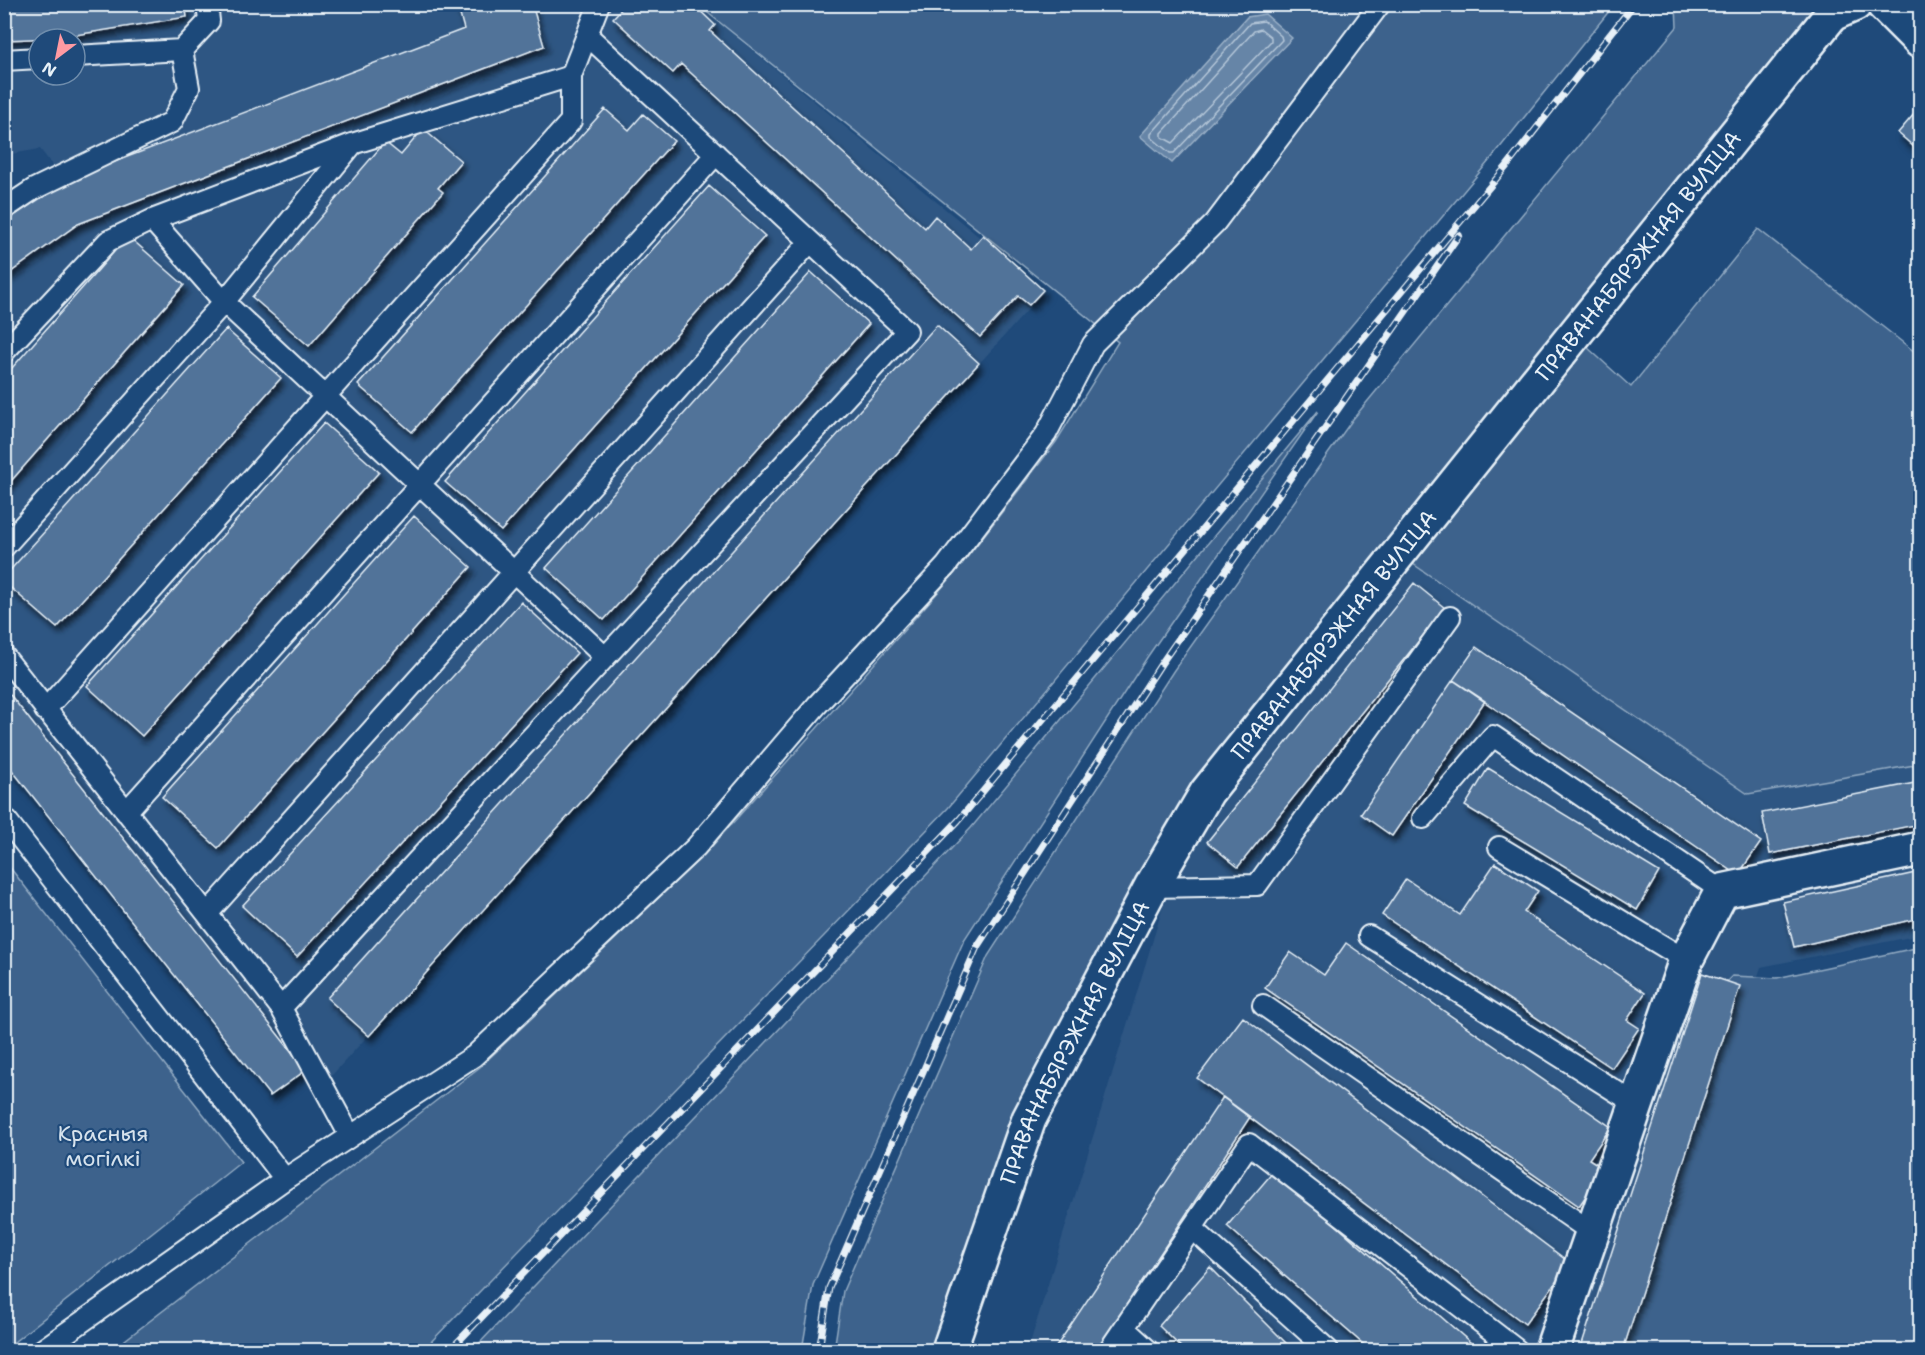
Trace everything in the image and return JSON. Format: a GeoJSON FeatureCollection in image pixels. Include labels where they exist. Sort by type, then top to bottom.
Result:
{"type":"FeatureCollection","features":[{"type":"Feature","properties":{"kind":"street","name":"ПРАВАНАБЯРЭЖНАЯ ВУЛІЦА"},"geometry":{"type":"LineString","coordinates":[[949,1350],[1029,1119],[1151,887],[1207,792],[1832,14],[1855,4]]}},
{"type":"Feature","properties":{"kind":"street"},"geometry":{"type":"LineString","coordinates":[[1883,4],[1920,41]]}},
{"type":"Feature","properties":{"kind":"street"},"geometry":{"type":"LineString","coordinates":[[1552,1350],[1686,960],[1722,891],[1920,849]]}},
{"type":"Feature","properties":{"kind":"lane"},"geometry":{"type":"LineString","coordinates":[[87,55],[182,50],[209,21],[207,4]]}},
{"type":"Feature","properties":{"kind":"lane"},"geometry":{"type":"LineString","coordinates":[[45,710],[571,121],[571,76],[599,4]]}},
{"type":"Feature","properties":{"kind":"lane"},"geometry":{"type":"LineString","coordinates":[[42,1350],[285,1179],[474,1056],[696,847],[818,705],[946,566],[1046,434],[1093,344],[1215,223],[1380,4]]}},
{"type":"Feature","properties":{"kind":"lane"},"geometry":{"type":"LineString","coordinates":[[281,1008],[907,331],[587,35]]}},
{"type":"Feature","properties":{"kind":"lane"},"geometry":{"type":"LineString","coordinates":[[4,209],[34,189],[172,122],[189,88],[182,50]]}},
{"type":"Feature","properties":{"kind":"lane"},"geometry":{"type":"LineString","coordinates":[[4,60],[27,59]]}},
{"type":"Feature","properties":{"kind":"lane"},"geometry":{"type":"LineString","coordinates":[[4,352],[108,241],[152,220],[352,144],[571,76]]}},
{"type":"Feature","properties":{"kind":"lane"},"geometry":{"type":"LineString","coordinates":[[4,547],[224,302],[352,144]]}},
{"type":"Feature","properties":{"kind":"lane"},"geometry":{"type":"LineString","coordinates":[[126,812],[716,154]]}},
{"type":"Feature","properties":{"kind":"lane"},"geometry":{"type":"LineString","coordinates":[[152,220],[224,302],[605,657]]}},
{"type":"Feature","properties":{"kind":"lane"},"geometry":{"type":"LineString","coordinates":[[207,914],[810,242]]}},
{"type":"Feature","properties":{"kind":"lane"},"geometry":{"type":"LineString","coordinates":[[1151,887],[1257,885],[1450,617]]}},
{"type":"Feature","properties":{"kind":"lane"},"geometry":{"type":"LineString","coordinates":[[4,656],[281,1008],[350,1136]]}},
{"type":"Feature","properties":{"kind":"lane"},"geometry":{"type":"LineString","coordinates":[[1423,818],[1493,736],[1722,891]]}},
{"type":"Feature","properties":{"kind":"lane"},"geometry":{"type":"LineString","coordinates":[[4,817],[285,1179]]}},
{"type":"Feature","properties":{"kind":"lane"},"geometry":{"type":"LineString","coordinates":[[1499,847],[1686,960]]}},
{"type":"Feature","properties":{"kind":"lane"},"geometry":{"type":"LineString","coordinates":[[1369,936],[1636,1104]]}},
{"type":"Feature","properties":{"kind":"lane"},"geometry":{"type":"LineString","coordinates":[[1263,1005],[1593,1233]]}},
{"type":"Feature","properties":{"kind":"lane"},"geometry":{"type":"LineString","coordinates":[[1109,1350],[1250,1144],[1517,1350]]}},
{"type":"Feature","properties":{"kind":"lane"},"geometry":{"type":"LineString","coordinates":[[1192,1228],[1328,1350]]}},
{"type":"Feature","properties":{"kind":"lane"},"geometry":{"type":"LineString","coordinates":[[1124,1328],[1148,1350]]}},
{"type":"Feature","properties":{"kind":"shaded area"},"geometry":{"type":"Polygon","coordinates":[[[5,5],[697,5],[1045,291],[323,1085],[306,1070],[270,1096],[5,760],[4,223],[64,180],[40,149],[5,155],[5,5]]]}},
{"type":"Feature","properties":{"kind":"shaded area"},"geometry":{"type":"Polygon","coordinates":[[[1410,562],[1748,794],[1920,764],[1920,935],[1761,967],[1634,1350],[1028,1350],[1179,854],[1410,562]]]}},
{"type":"Feature","properties":{"kind":"green space"},"geometry":{"type":"Polygon","coordinates":[[[698,5],[1614,5],[1494,155],[948,808],[423,1350],[112,1350],[480,1067],[705,854],[955,573],[1056,442],[1118,342],[698,5]]]}},
{"type":"Feature","properties":{"kind":"green space"},"geometry":{"type":"Polygon","coordinates":[[[1676,5],[1820,5],[1566,328],[1631,387],[1758,229],[1920,356],[1920,764],[1748,794],[1410,562],[1202,777],[940,1350],[834,1350],[843,1291],[988,956],[1174,670],[1353,419],[1677,27],[1676,5]]]}},
{"type":"Feature","properties":{"kind":"green space"},"geometry":{"type":"Polygon","coordinates":[[[1318,411],[1148,656],[964,940],[813,1285],[802,1350],[473,1350],[971,828],[1318,411]]]}},
{"type":"Feature","properties":{"kind":"green space","name":"Красныя могілкі"},"geometry":{"type":"Polygon","coordinates":[[[4,860],[241,1162],[5,1349],[4,1349],[4,860]]]}},
{"type":"Feature","properties":{"kind":"green space"},"geometry":{"type":"Polygon","coordinates":[[[1920,947],[1920,1350],[1604,1350],[1629,1224],[1687,1022],[1732,976],[1777,978],[1920,947]]]}},
{"type":"Feature","properties":{"kind":"water"},"geometry":{"type":"Polygon","coordinates":[[[1265,14],[1292,38],[1172,163],[1140,136],[1247,17],[1265,14]]]}},
{"type":"Feature","properties":{"kind":"building"},"geometry":{"type":"Polygon","coordinates":[[[185,4],[187,17],[87,33],[87,27],[27,27],[27,39],[4,40],[4,5],[185,4]]]}},
{"type":"Feature","properties":{"kind":"building"},"geometry":{"type":"Polygon","coordinates":[[[457,4],[532,4],[544,46],[78,224],[4,277],[4,223],[64,181],[464,29],[457,4]]]}},
{"type":"Feature","properties":{"kind":"building"},"geometry":{"type":"Polygon","coordinates":[[[626,4],[693,4],[715,25],[710,31],[925,228],[935,216],[971,249],[983,235],[1043,290],[1029,305],[1018,296],[980,337],[681,64],[673,73],[613,18],[626,4]]]}},
{"type":"Feature","properties":{"kind":"building"},"geometry":{"type":"Polygon","coordinates":[[[1920,107],[1920,152],[1898,133],[1920,107]]]}},
{"type":"Feature","properties":{"kind":"building"},"geometry":{"type":"Polygon","coordinates":[[[605,109],[629,130],[643,114],[674,141],[412,432],[358,385],[605,109]]]}},
{"type":"Feature","properties":{"kind":"building"},"geometry":{"type":"Polygon","coordinates":[[[423,129],[461,161],[438,188],[443,192],[309,346],[252,297],[385,142],[401,155],[423,129]]]}},
{"type":"Feature","properties":{"kind":"building"},"geometry":{"type":"Polygon","coordinates":[[[709,186],[765,236],[501,531],[445,482],[709,186]]]}},
{"type":"Feature","properties":{"kind":"building"},"geometry":{"type":"Polygon","coordinates":[[[128,236],[184,285],[4,489],[4,377],[128,236]]]}},
{"type":"Feature","properties":{"kind":"building"},"geometry":{"type":"Polygon","coordinates":[[[811,272],[869,324],[604,620],[546,568],[811,272]]]}},
{"type":"Feature","properties":{"kind":"building"},"geometry":{"type":"Polygon","coordinates":[[[937,325],[979,363],[369,1036],[327,998],[937,325]]]}},
{"type":"Feature","properties":{"kind":"building"},"geometry":{"type":"Polygon","coordinates":[[[226,329],[281,378],[57,628],[4,582],[4,577],[226,329]]]}},
{"type":"Feature","properties":{"kind":"building"},"geometry":{"type":"Polygon","coordinates":[[[324,423],[379,472],[142,736],[87,686],[324,423]]]}},
{"type":"Feature","properties":{"kind":"building"},"geometry":{"type":"Polygon","coordinates":[[[414,516],[471,567],[218,848],[162,797],[414,516]]]}},
{"type":"Feature","properties":{"kind":"building"},"geometry":{"type":"Polygon","coordinates":[[[1414,583],[1445,608],[1238,867],[1207,842],[1414,583]]]}},
{"type":"Feature","properties":{"kind":"building"},"geometry":{"type":"Polygon","coordinates":[[[521,602],[577,653],[297,957],[242,906],[521,602]]]}},
{"type":"Feature","properties":{"kind":"building"},"geometry":{"type":"Polygon","coordinates":[[[1476,647],[1761,842],[1738,875],[1453,680],[1476,647]]]}},
{"type":"Feature","properties":{"kind":"building"},"geometry":{"type":"Polygon","coordinates":[[[1453,680],[1485,701],[1392,836],[1361,814],[1453,680]]]}},
{"type":"Feature","properties":{"kind":"building"},"geometry":{"type":"Polygon","coordinates":[[[4,687],[306,1070],[270,1096],[4,760],[4,687]]]}},
{"type":"Feature","properties":{"kind":"building"},"geometry":{"type":"Polygon","coordinates":[[[1488,768],[1659,872],[1637,910],[1465,806],[1488,768]]]}},
{"type":"Feature","properties":{"kind":"building"},"geometry":{"type":"Polygon","coordinates":[[[1920,782],[1920,824],[1770,854],[1762,813],[1920,782]]]}},
{"type":"Feature","properties":{"kind":"building"},"geometry":{"type":"Polygon","coordinates":[[[1495,863],[1538,891],[1524,912],[1645,993],[1627,1020],[1639,1028],[1612,1068],[1382,915],[1406,879],[1460,915],[1495,863]]]}},
{"type":"Feature","properties":{"kind":"building"},"geometry":{"type":"Polygon","coordinates":[[[1920,872],[1920,918],[1794,947],[1783,902],[1920,872]]]}},
{"type":"Feature","properties":{"kind":"building"},"geometry":{"type":"Polygon","coordinates":[[[1346,943],[1611,1127],[1589,1159],[1605,1169],[1579,1206],[1265,988],[1290,952],[1324,975],[1346,943]]]}},
{"type":"Feature","properties":{"kind":"building"},"geometry":{"type":"Polygon","coordinates":[[[1702,973],[1740,986],[1623,1350],[1580,1350],[1702,973]]]}},
{"type":"Feature","properties":{"kind":"building"},"geometry":{"type":"Polygon","coordinates":[[[1243,1017],[1570,1263],[1525,1324],[1197,1078],[1243,1017]]]}},
{"type":"Feature","properties":{"kind":"building"},"geometry":{"type":"Polygon","coordinates":[[[1223,1097],[1250,1117],[1097,1350],[1054,1350],[1223,1097]]]}},
{"type":"Feature","properties":{"kind":"building"},"geometry":{"type":"Polygon","coordinates":[[[1274,1171],[1479,1350],[1370,1350],[1227,1226],[1274,1171]]]}},
{"type":"Feature","properties":{"kind":"building"},"geometry":{"type":"Polygon","coordinates":[[[1210,1267],[1293,1350],[1184,1350],[1159,1326],[1210,1267]]]}},
{"type":"Feature","properties":{"kind":"railway"},"geometry":{"type":"LineString","coordinates":[[450,1350],[958,821],[1507,166],[1634,4]]}},
{"type":"Feature","properties":{"kind":"railway"},"geometry":{"type":"LineString","coordinates":[[819,1350],[829,1288],[977,947],[1161,664],[1459,235]]}}]}
